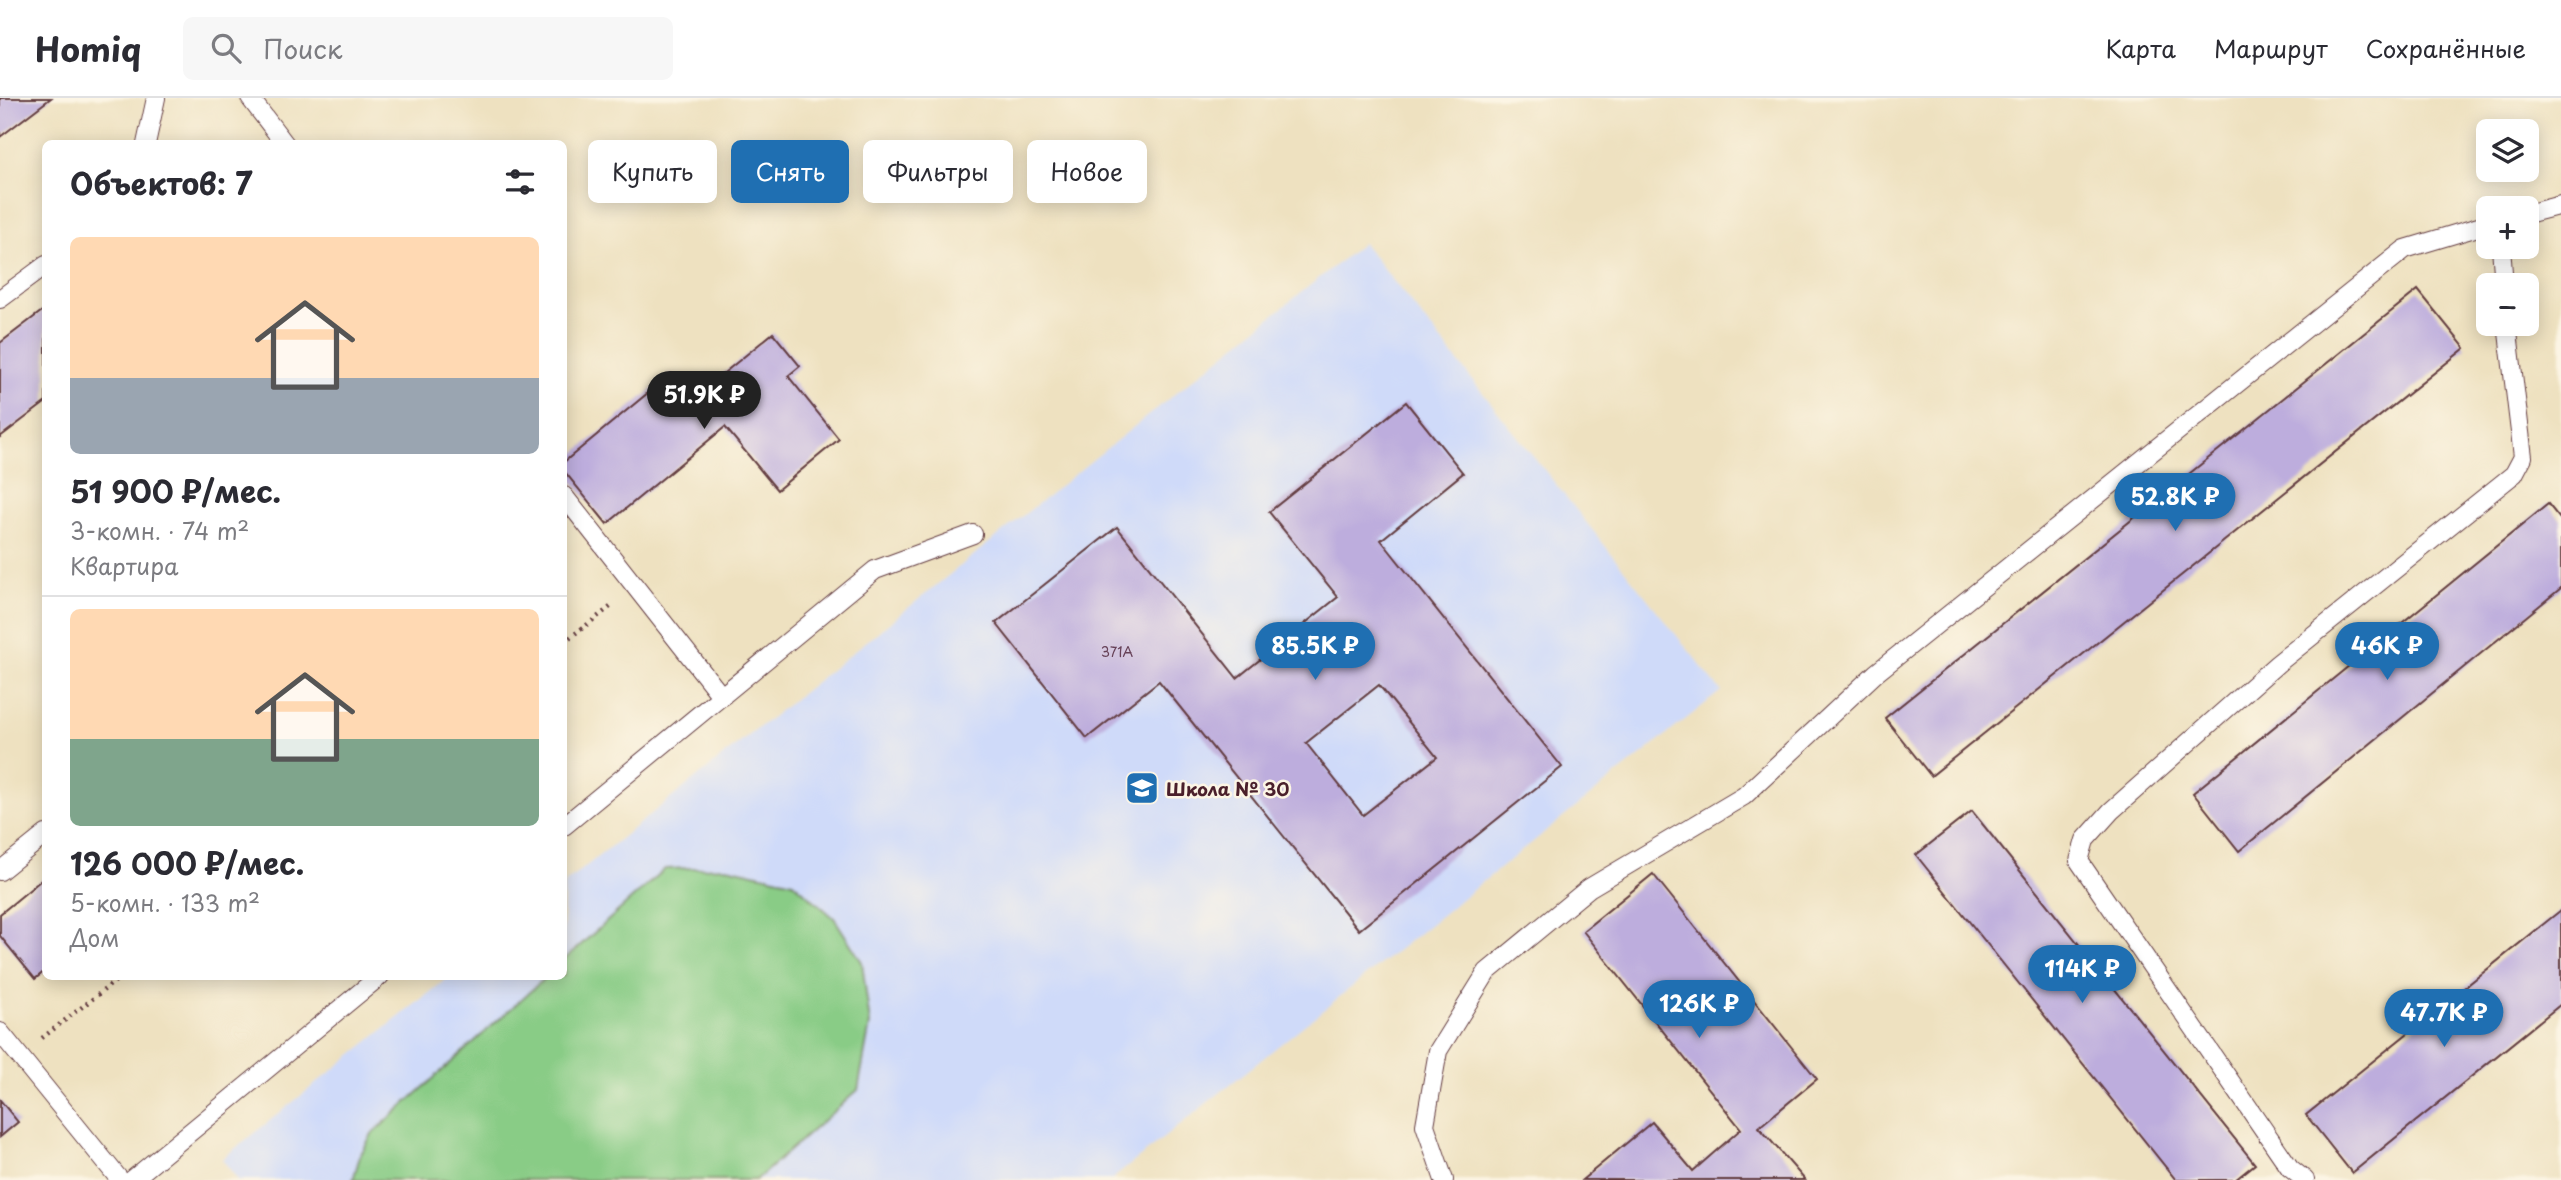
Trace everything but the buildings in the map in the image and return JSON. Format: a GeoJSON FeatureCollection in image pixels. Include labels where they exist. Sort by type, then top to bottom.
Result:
{"type":"FeatureCollection","features":[{"type":"Feature","properties":{"kind":"lane"},"geometry":{"type":"LineString","coordinates":[[147,140],[156,98]]}},
{"type":"Feature","properties":{"kind":"lane"},"geometry":{"type":"LineString","coordinates":[[250,98],[282,140]]}},
{"type":"Feature","properties":{"kind":"lane"},"geometry":{"type":"LineString","coordinates":[[2539,211],[2561,205]]}},
{"type":"Feature","properties":{"kind":"lane"},"geometry":{"type":"LineString","coordinates":[[1444,1180],[1425,1125],[1438,1051],[1487,972],[1589,888],[1744,796],[1877,673],[2405,249],[2476,228]]}},
{"type":"Feature","properties":{"kind":"lane"},"geometry":{"type":"LineString","coordinates":[[0,299],[42,268]]}},
{"type":"Feature","properties":{"kind":"lane"},"geometry":{"type":"LineString","coordinates":[[2305,1180],[2290,1168],[2079,861],[2085,840],[2111,811],[2277,664],[2514,474],[2523,457],[2508,336]]}},
{"type":"Feature","properties":{"kind":"lane"},"geometry":{"type":"LineString","coordinates":[[567,500],[722,697]]}},
{"type":"Feature","properties":{"kind":"lane"},"geometry":{"type":"LineString","coordinates":[[567,824],[875,570],[973,534]]}},
{"type":"Feature","properties":{"kind":"lane"},"geometry":{"type":"LineString","coordinates":[[0,871],[42,837]]}},
{"type":"Feature","properties":{"kind":"lane"},"geometry":{"type":"LineString","coordinates":[[132,1180],[375,980]]}},
{"type":"Feature","properties":{"kind":"lane"},"geometry":{"type":"LineString","coordinates":[[0,1032],[120,1180]]}},
{"type":"Feature","properties":{"kind":"path"},"geometry":{"type":"LineString","coordinates":[[567,640],[636,587]]}},
{"type":"Feature","properties":{"kind":"path"},"geometry":{"type":"LineString","coordinates":[[19,1055],[117,980]]}},
{"type":"Feature","properties":{"kind":"shaded area","name":"Школа № 30"},"geometry":{"type":"Polygon","coordinates":[[[1363,243],[1721,691],[1111,1180],[238,1180],[222,1159],[445,980],[567,980],[567,882],[1363,243]]]}},
{"type":"Feature","properties":{"kind":"green space"},"geometry":{"type":"Polygon","coordinates":[[[727,867],[793,882],[834,918],[862,962],[870,1024],[858,1090],[756,1180],[353,1180],[360,1156],[372,1134],[543,980],[567,980],[567,957],[665,869],[727,867]]]}},
{"type":"Feature","properties":{"kind":"place","name":"Школа № 30"},"geometry":{"type":"Point","coordinates":[1142,788]}}]}
